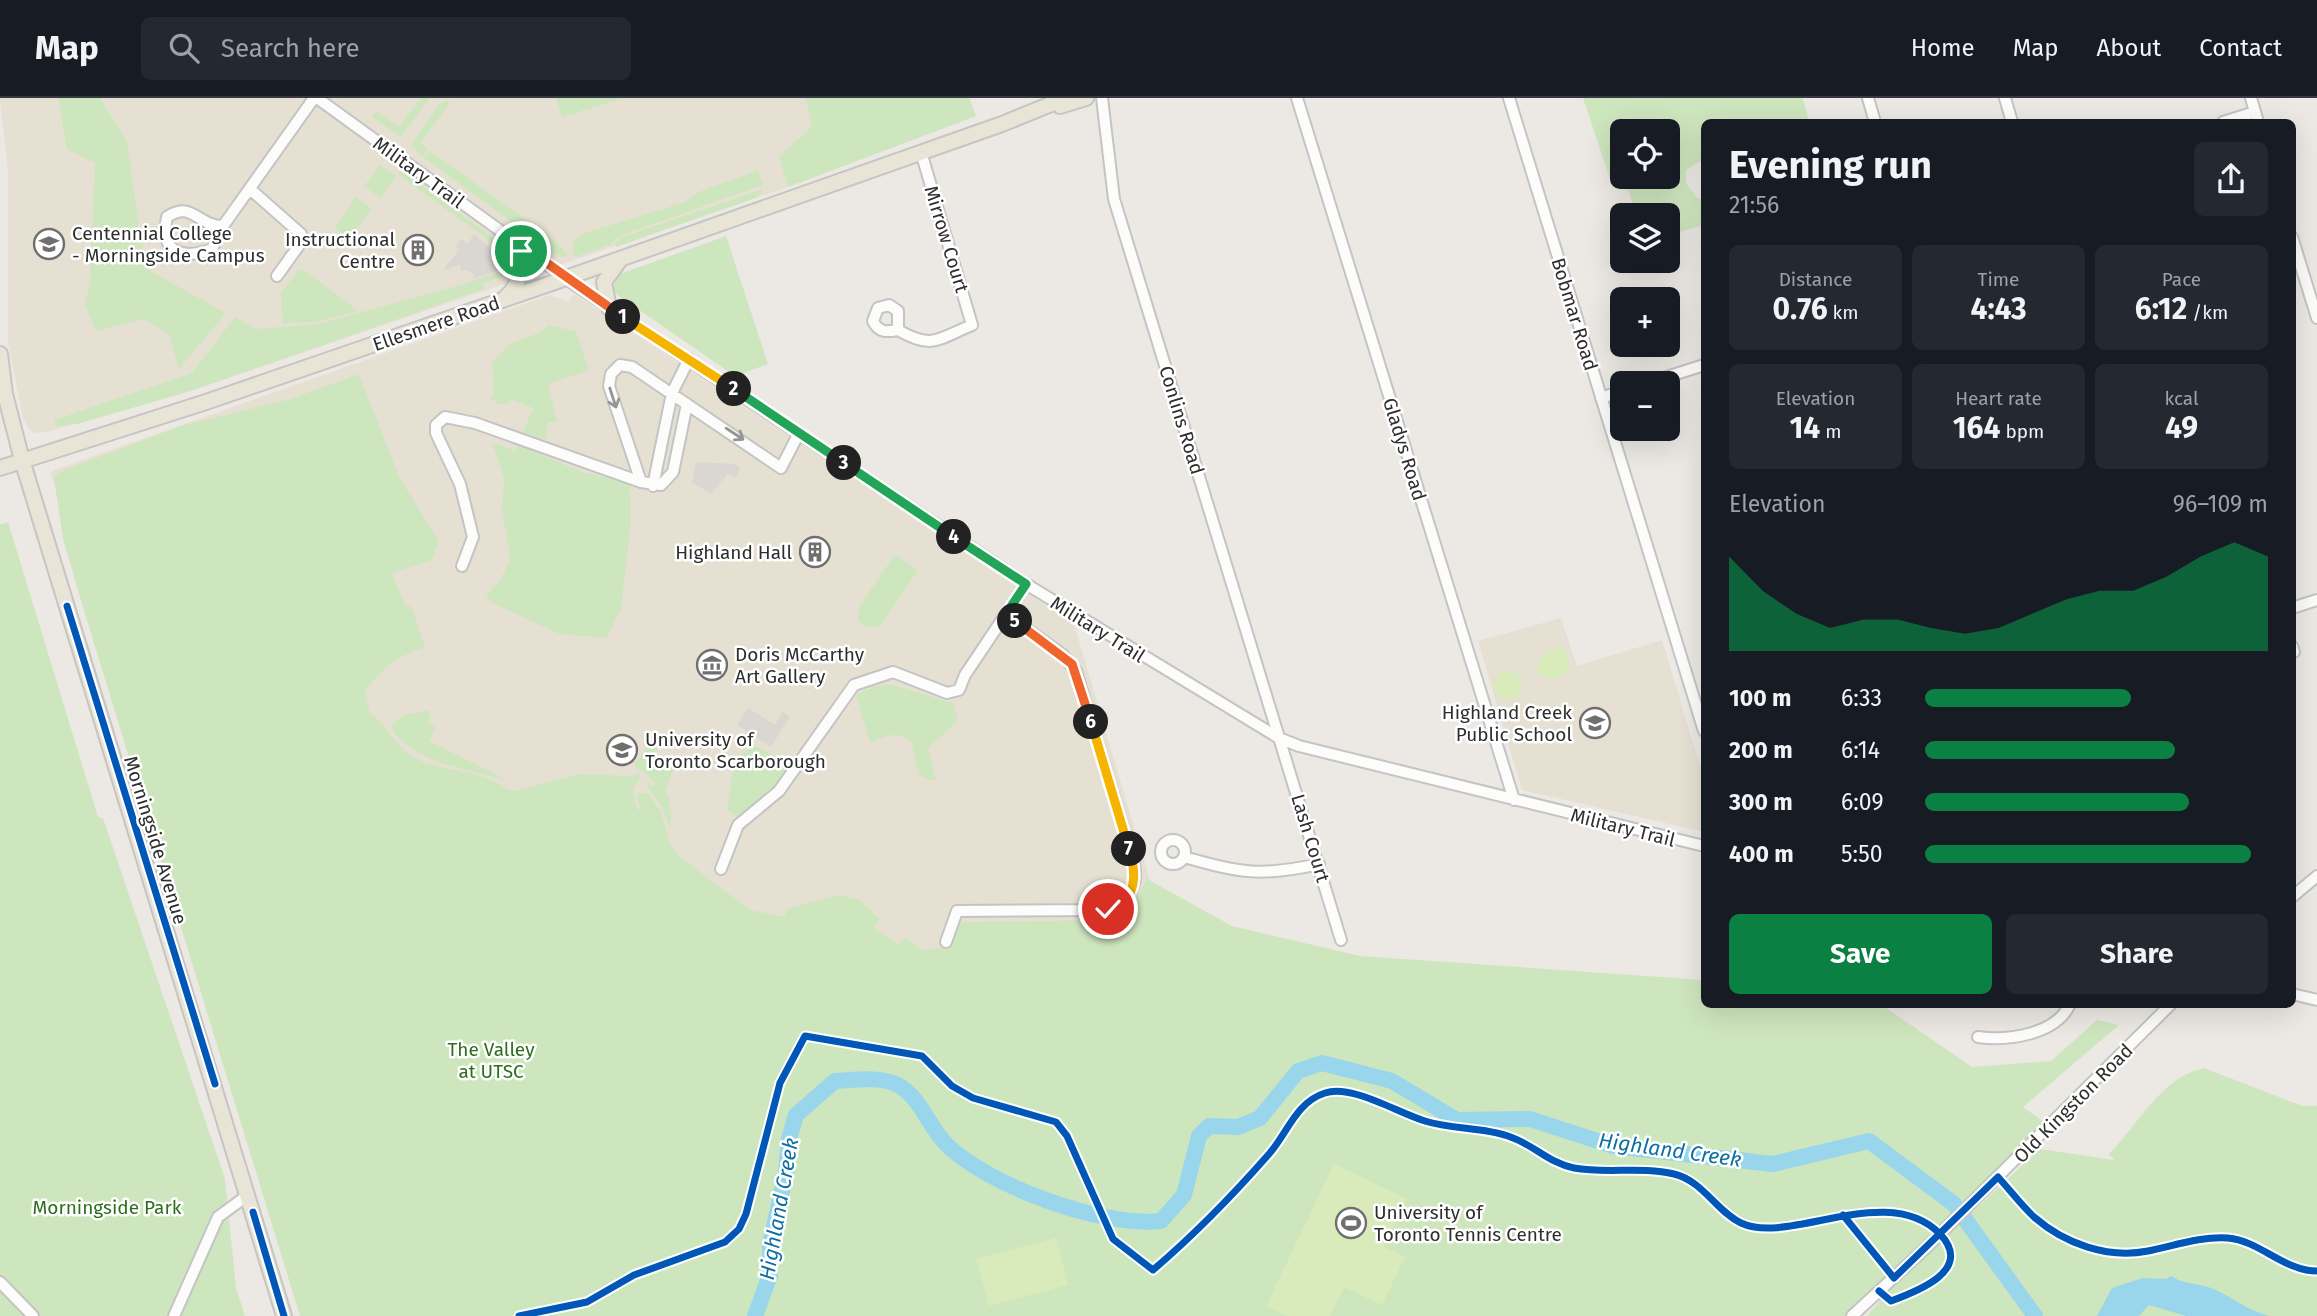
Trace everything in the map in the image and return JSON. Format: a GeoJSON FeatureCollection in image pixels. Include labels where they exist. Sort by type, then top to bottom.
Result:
{"type":"FeatureCollection","features":[{"type":"Feature","properties":{"kind":"main road","name":"Ellesmere Road"},"geometry":{"type":"LineString","coordinates":[[1028,115],[1066,98]]}},
{"type":"Feature","properties":{"kind":"main road","name":"Ellesmere Road"},"geometry":{"type":"LineString","coordinates":[[0,468],[206,402],[1028,115],[1086,98]]}},
{"type":"Feature","properties":{"kind":"main road"},"geometry":{"type":"LineString","coordinates":[[504,299],[516,288],[520,276],[520,244]]}},
{"type":"Feature","properties":{"kind":"main road"},"geometry":{"type":"LineString","coordinates":[[609,308],[604,282],[621,259]]}},
{"type":"Feature","properties":{"kind":"main road","name":"Morningside Avenue"},"geometry":{"type":"LineString","coordinates":[[0,354],[5,394],[23,460],[284,1316]]}},
{"type":"Feature","properties":{"kind":"street"},"geometry":{"type":"LineString","coordinates":[[223,226],[209,226],[186,210],[178,209],[167,217],[165,226],[171,248],[186,255],[212,249],[223,226],[316,98]]}},
{"type":"Feature","properties":{"kind":"street","name":"Military Trail"},"geometry":{"type":"LineString","coordinates":[[316,98],[609,308],[1026,584],[1279,738],[1299,746],[1701,845]]}},
{"type":"Feature","properties":{"kind":"street","name":"Conlins Road"},"geometry":{"type":"LineString","coordinates":[[1102,98],[1114,199],[1279,738]]}},
{"type":"Feature","properties":{"kind":"street","name":"Gladys Road"},"geometry":{"type":"LineString","coordinates":[[1297,98],[1514,800]]}},
{"type":"Feature","properties":{"kind":"street","name":"Bobmar Road"},"geometry":{"type":"LineString","coordinates":[[1509,98],[1701,721]]}},
{"type":"Feature","properties":{"kind":"street"},"geometry":{"type":"LineString","coordinates":[[1868,98],[1874,119]]}},
{"type":"Feature","properties":{"kind":"street"},"geometry":{"type":"LineString","coordinates":[[2005,98],[2011,119]]}},
{"type":"Feature","properties":{"kind":"street"},"geometry":{"type":"LineString","coordinates":[[2251,98],[2257,117]]}},
{"type":"Feature","properties":{"kind":"street","name":"Mirrow Court"},"geometry":{"type":"LineString","coordinates":[[898,330],[920,343],[934,341],[972,326],[921,152]]}},
{"type":"Feature","properties":{"kind":"street"},"geometry":{"type":"LineString","coordinates":[[250,189],[300,234],[300,244],[277,276]]}},
{"type":"Feature","properties":{"kind":"street"},"geometry":{"type":"LineString","coordinates":[[2296,250],[2317,318]]}},
{"type":"Feature","properties":{"kind":"street"},"geometry":{"type":"LineString","coordinates":[[647,484],[672,394],[689,359]]}},
{"type":"Feature","properties":{"kind":"street"},"geometry":{"type":"LineString","coordinates":[[647,484],[609,386],[611,374],[620,365],[630,366],[781,468],[799,433]]}},
{"type":"Feature","properties":{"kind":"street"},"geometry":{"type":"LineString","coordinates":[[1680,373],[1701,366]]}},
{"type":"Feature","properties":{"kind":"street"},"geometry":{"type":"LineString","coordinates":[[1601,398],[1610,395]]}},
{"type":"Feature","properties":{"kind":"street"},"geometry":{"type":"LineString","coordinates":[[462,566],[473,537],[460,484],[437,438],[435,429],[442,419],[453,416],[647,484],[661,485],[671,477],[687,404]]}},
{"type":"Feature","properties":{"kind":"street"},"geometry":{"type":"LineString","coordinates":[[721,869],[738,825],[768,803],[782,788],[854,685],[893,672],[947,693],[958,678],[965,678],[1026,584]]}},
{"type":"Feature","properties":{"kind":"street"},"geometry":{"type":"LineString","coordinates":[[2296,607],[2317,600]]}},
{"type":"Feature","properties":{"kind":"street"},"geometry":{"type":"LineString","coordinates":[[946,942],[957,911],[1107,910],[1124,901],[1135,882],[1134,864],[1076,671],[1063,655],[1006,614]]}},
{"type":"Feature","properties":{"kind":"street","name":"Lash Court"},"geometry":{"type":"LineString","coordinates":[[1279,738],[1341,940]]}},
{"type":"Feature","properties":{"kind":"street"},"geometry":{"type":"LineString","coordinates":[[1184,857],[1253,874],[1283,872],[1319,864]]}},
{"type":"Feature","properties":{"kind":"street"},"geometry":{"type":"LineString","coordinates":[[2296,894],[2317,876]]}},
{"type":"Feature","properties":{"kind":"street"},"geometry":{"type":"LineString","coordinates":[[2296,995],[2317,1000]]}},
{"type":"Feature","properties":{"kind":"street"},"geometry":{"type":"LineString","coordinates":[[1978,1037],[1991,1039],[2036,1032],[2058,1020],[2067,1008]]}},
{"type":"Feature","properties":{"kind":"street","name":"Old Kingston Road"},"geometry":{"type":"LineString","coordinates":[[1852,1316],[1995,1181],[2167,1008]]}},
{"type":"Feature","properties":{"kind":"street"},"geometry":{"type":"LineString","coordinates":[[174,1316],[218,1217],[248,1195]]}},
{"type":"Feature","properties":{"kind":"street"},"geometry":{"type":"LineString","coordinates":[[0,1282],[33,1316]]}},
{"type":"Feature","properties":{"kind":"shaded area"},"geometry":{"type":"Polygon","coordinates":[[[0,98],[969,98],[976,116],[788,187],[188,392],[35,433],[29,429],[23,418],[8,342],[8,173],[0,98]]]}},
{"type":"Feature","properties":{"kind":"shaded area"},"geometry":{"type":"Polygon","coordinates":[[[474,234],[493,251],[516,264],[473,279],[474,275],[467,270],[461,271],[460,265],[443,270],[459,250],[455,247],[461,239],[468,243],[474,234]]]}},
{"type":"Feature","properties":{"kind":"shaded area","name":"University of Toronto Scarborough"},"geometry":{"type":"Polygon","coordinates":[[[574,294],[1074,624],[1168,942],[302,1316],[51,474],[54,470],[550,295],[568,302],[574,294]]]}},
{"type":"Feature","properties":{"kind":"shaded area"},"geometry":{"type":"Polygon","coordinates":[[[696,462],[734,464],[741,467],[735,478],[728,473],[711,494],[692,482],[696,462]]]}},
{"type":"Feature","properties":{"kind":"shaded area","name":"Highland Creek Public School"},"geometry":{"type":"Polygon","coordinates":[[[1561,618],[1577,666],[1662,640],[1701,769],[1701,831],[1522,790],[1478,641],[1561,618]]]}},
{"type":"Feature","properties":{"kind":"shaded area"},"geometry":{"type":"Polygon","coordinates":[[[748,708],[775,725],[783,712],[790,717],[771,747],[737,725],[748,708]]]}},
{"type":"Feature","properties":{"kind":"green space"},"geometry":{"type":"Polygon","coordinates":[[[58,98],[100,98],[127,142],[145,268],[226,313],[179,369],[169,334],[143,319],[96,331],[85,305],[90,281],[95,163],[67,149],[58,98]]]}},
{"type":"Feature","properties":{"kind":"green space"},"geometry":{"type":"Polygon","coordinates":[[[421,98],[430,98],[401,137],[372,117],[376,111],[399,127],[421,98]]]}},
{"type":"Feature","properties":{"kind":"green space"},"geometry":{"type":"Polygon","coordinates":[[[556,98],[624,98],[562,117],[556,98]]]}},
{"type":"Feature","properties":{"kind":"green space"},"geometry":{"type":"Polygon","coordinates":[[[805,98],[969,98],[976,116],[788,187],[779,157],[812,126],[805,98]]]}},
{"type":"Feature","properties":{"kind":"green space"},"geometry":{"type":"Polygon","coordinates":[[[1583,98],[1803,98],[1808,119],[1701,119],[1701,161],[1686,170],[1686,183],[1697,198],[1701,199],[1701,226],[1680,232],[1680,203],[1632,203],[1628,189],[1680,189],[1680,119],[1610,119],[1610,179],[1583,98]]]}},
{"type":"Feature","properties":{"kind":"green space"},"geometry":{"type":"Polygon","coordinates":[[[447,101],[450,103],[421,143],[428,149],[422,157],[411,145],[439,104],[447,101]]]}},
{"type":"Feature","properties":{"kind":"green space"},"geometry":{"type":"Polygon","coordinates":[[[430,151],[552,238],[568,255],[557,255],[424,158],[430,151]]]}},
{"type":"Feature","properties":{"kind":"green space"},"geometry":{"type":"Polygon","coordinates":[[[380,165],[396,176],[380,198],[364,186],[380,165]]]}},
{"type":"Feature","properties":{"kind":"green space"},"geometry":{"type":"Polygon","coordinates":[[[758,170],[763,185],[622,235],[609,245],[576,257],[572,254],[574,240],[585,233],[685,202],[699,192],[758,170]]]}},
{"type":"Feature","properties":{"kind":"green space"},"geometry":{"type":"Polygon","coordinates":[[[403,172],[509,249],[516,260],[396,173],[403,172]]]}},
{"type":"Feature","properties":{"kind":"green space"},"geometry":{"type":"Polygon","coordinates":[[[763,189],[758,197],[616,247],[615,243],[623,237],[763,189]]]}},
{"type":"Feature","properties":{"kind":"green space"},"geometry":{"type":"Polygon","coordinates":[[[356,197],[372,209],[349,239],[334,228],[356,197]]]}},
{"type":"Feature","properties":{"kind":"green space"},"geometry":{"type":"Polygon","coordinates":[[[726,236],[768,364],[735,376],[613,292],[617,275],[726,236]]]}},
{"type":"Feature","properties":{"kind":"green space"},"geometry":{"type":"Polygon","coordinates":[[[513,268],[511,274],[483,283],[484,289],[187,392],[77,424],[56,426],[54,420],[192,373],[235,317],[255,329],[318,324],[513,268]]]}},
{"type":"Feature","properties":{"kind":"green space"},"geometry":{"type":"Polygon","coordinates":[[[299,270],[305,271],[359,311],[315,322],[282,323],[281,292],[299,270]]]}},
{"type":"Feature","properties":{"kind":"green space"},"geometry":{"type":"Polygon","coordinates":[[[547,325],[576,331],[589,370],[548,384],[557,422],[548,422],[546,440],[523,432],[533,408],[511,399],[508,404],[499,404],[490,398],[494,394],[492,363],[510,344],[544,331],[547,325]]]}},
{"type":"Feature","properties":{"kind":"green space","name":"The Valley at UTSC"},"geometry":{"type":"Polygon","coordinates":[[[359,374],[400,479],[439,541],[432,560],[392,573],[405,605],[412,607],[425,648],[398,659],[384,669],[365,691],[370,714],[403,749],[417,759],[486,778],[515,791],[579,774],[632,776],[640,773],[639,781],[633,788],[636,808],[642,811],[637,801],[638,793],[647,793],[660,810],[670,843],[680,857],[750,910],[785,917],[786,909],[838,895],[858,899],[880,919],[874,928],[898,945],[905,938],[924,950],[951,946],[961,922],[1108,920],[1134,903],[1147,879],[1232,926],[1360,956],[1701,980],[1701,1008],[1886,1008],[1972,1067],[2051,1061],[2097,1020],[2119,1025],[2023,1107],[2045,1123],[1851,1316],[300,1316],[79,594],[63,539],[54,478],[59,472],[181,426],[290,399],[359,374]]]}},
{"type":"Feature","properties":{"kind":"green space"},"geometry":{"type":"Polygon","coordinates":[[[492,442],[515,451],[518,445],[585,473],[630,481],[631,518],[621,609],[606,638],[559,634],[491,602],[486,596],[499,581],[511,560],[502,511],[504,478],[492,442]]]}},
{"type":"Feature","properties":{"kind":"green space","name":"Morningside Park"},"geometry":{"type":"Polygon","coordinates":[[[8,522],[98,817],[103,818],[225,1179],[236,1288],[245,1316],[0,1316],[0,525],[8,522]]]}},
{"type":"Feature","properties":{"kind":"green space"},"geometry":{"type":"Polygon","coordinates":[[[895,554],[918,570],[880,626],[865,627],[858,620],[859,607],[895,554]]]}},
{"type":"Feature","properties":{"kind":"green space"},"geometry":{"type":"Polygon","coordinates":[[[1559,646],[1564,648],[1570,664],[1566,674],[1559,679],[1540,677],[1537,670],[1540,658],[1559,646]]]}},
{"type":"Feature","properties":{"kind":"green space"},"geometry":{"type":"Polygon","coordinates":[[[1508,671],[1518,675],[1522,685],[1518,695],[1508,699],[1498,695],[1494,685],[1498,675],[1508,671]]]}},
{"type":"Feature","properties":{"kind":"green space"},"geometry":{"type":"Polygon","coordinates":[[[893,685],[953,703],[958,721],[928,748],[936,779],[930,781],[919,775],[911,741],[906,738],[891,735],[870,743],[856,695],[874,686],[893,685]]]}},
{"type":"Feature","properties":{"kind":"green space"},"geometry":{"type":"Polygon","coordinates":[[[428,710],[431,717],[428,723],[435,727],[429,741],[509,781],[440,763],[416,752],[396,736],[391,725],[405,715],[428,710]]]}},
{"type":"Feature","properties":{"kind":"green space"},"geometry":{"type":"Polygon","coordinates":[[[654,745],[659,748],[655,752],[674,768],[665,791],[670,798],[671,831],[661,805],[642,780],[651,788],[643,776],[653,788],[653,785],[643,774],[655,786],[655,782],[634,765],[647,747],[654,745]]]}},
{"type":"Feature","properties":{"kind":"green space"},"geometry":{"type":"Polygon","coordinates":[[[756,746],[793,766],[762,805],[741,817],[727,809],[735,757],[756,746]]]}},
{"type":"Feature","properties":{"kind":"green space"},"geometry":{"type":"Polygon","coordinates":[[[2204,1068],[2302,1106],[2317,1106],[2317,1316],[1867,1316],[1892,1287],[2040,1149],[2114,1160],[2109,1154],[2151,1104],[2175,1081],[2204,1068]]]}},
{"type":"Feature","properties":{"kind":"green space","name":"University of Toronto Tennis Centre"},"geometry":{"type":"Polygon","coordinates":[[[1334,1164],[1407,1199],[1384,1247],[1405,1257],[1382,1305],[1344,1287],[1330,1316],[1286,1316],[1266,1306],[1334,1164]]]}},
{"type":"Feature","properties":{"kind":"green space"},"geometry":{"type":"Polygon","coordinates":[[[1056,1238],[1068,1285],[989,1306],[976,1259],[1056,1238]]]}},
{"type":"Feature","properties":{"kind":"water"},"geometry":{"type":"Polygon","coordinates":[[[2171,1276],[2216,1290],[2269,1316],[2186,1316],[2149,1305],[2139,1316],[2097,1316],[2112,1288],[2143,1278],[2166,1279],[2171,1276]]]}},
{"type":"Feature","properties":{"kind":"waterway","name":"Highland Creek"},"geometry":{"type":"LineString","coordinates":[[755,1316],[770,1275],[770,1245],[786,1173],[789,1139],[796,1115],[835,1081],[875,1080],[898,1085],[918,1104],[945,1143],[964,1159],[1016,1188],[1109,1218],[1161,1221],[1184,1195],[1199,1136],[1209,1126],[1238,1127],[1260,1118],[1298,1071],[1322,1063],[1392,1081],[1457,1120],[1530,1119],[1613,1146],[1773,1164],[1869,1141],[1954,1204],[2035,1316]]}},
{"type":"Feature","properties":{"kind":"cycle path"},"geometry":{"type":"LineString","coordinates":[[67,606],[215,1084]]}},
{"type":"Feature","properties":{"kind":"cycle path"},"geometry":{"type":"LineString","coordinates":[[519,1316],[587,1302],[634,1275],[725,1242],[739,1229],[746,1214],[780,1083],[805,1036],[922,1056],[952,1086],[973,1098],[1056,1122],[1067,1136],[1113,1239],[1153,1270],[1198,1229],[1269,1154],[1299,1111],[1315,1097],[1336,1091],[1361,1096],[1436,1124],[1503,1134],[1565,1166],[1674,1174],[1701,1189],[1732,1218],[1761,1228],[1785,1227],[1867,1213],[1894,1213],[1918,1219],[1940,1234],[1949,1247],[1950,1258],[1947,1268],[1938,1277],[1927,1285],[1891,1301],[1879,1291]]}},
{"type":"Feature","properties":{"kind":"cycle path"},"geometry":{"type":"LineString","coordinates":[[1843,1215],[1894,1278],[1998,1177],[2046,1227],[2088,1247],[2133,1253],[2198,1240],[2228,1238],[2251,1244],[2294,1266],[2317,1271]]}},
{"type":"Feature","properties":{"kind":"cycle path"},"geometry":{"type":"LineString","coordinates":[[253,1212],[284,1316]]}},
{"type":"Feature","properties":{"kind":"place","name":"Centennial College - Morningside Campus"},"geometry":{"type":"Point","coordinates":[49,244]}},
{"type":"Feature","properties":{"kind":"place","name":"Instructional Centre"},"geometry":{"type":"Point","coordinates":[418,250]}},
{"type":"Feature","properties":{"kind":"place","name":"Highland Hall"},"geometry":{"type":"Point","coordinates":[815,552]}},
{"type":"Feature","properties":{"kind":"place","name":"Doris McCarthy Art Gallery"},"geometry":{"type":"Point","coordinates":[712,665]}},
{"type":"Feature","properties":{"kind":"place","name":"Highland Creek Public School"},"geometry":{"type":"Point","coordinates":[1595,723]}},
{"type":"Feature","properties":{"kind":"place","name":"University of Toronto Scarborough"},"geometry":{"type":"Point","coordinates":[622,750]}},
{"type":"Feature","properties":{"kind":"place","name":"University of Toronto Tennis Centre"},"geometry":{"type":"Point","coordinates":[1351,1223]}},
{"type":"Feature","properties":{"kind":"route"},"geometry":{"type":"LineString","coordinates":[[521,251],[520,244],[609,308],[1026,584],[1006,614],[1063,655],[1076,671],[1135,868],[1135,882],[1130,893],[1121,903],[1108,909]]}}]}
